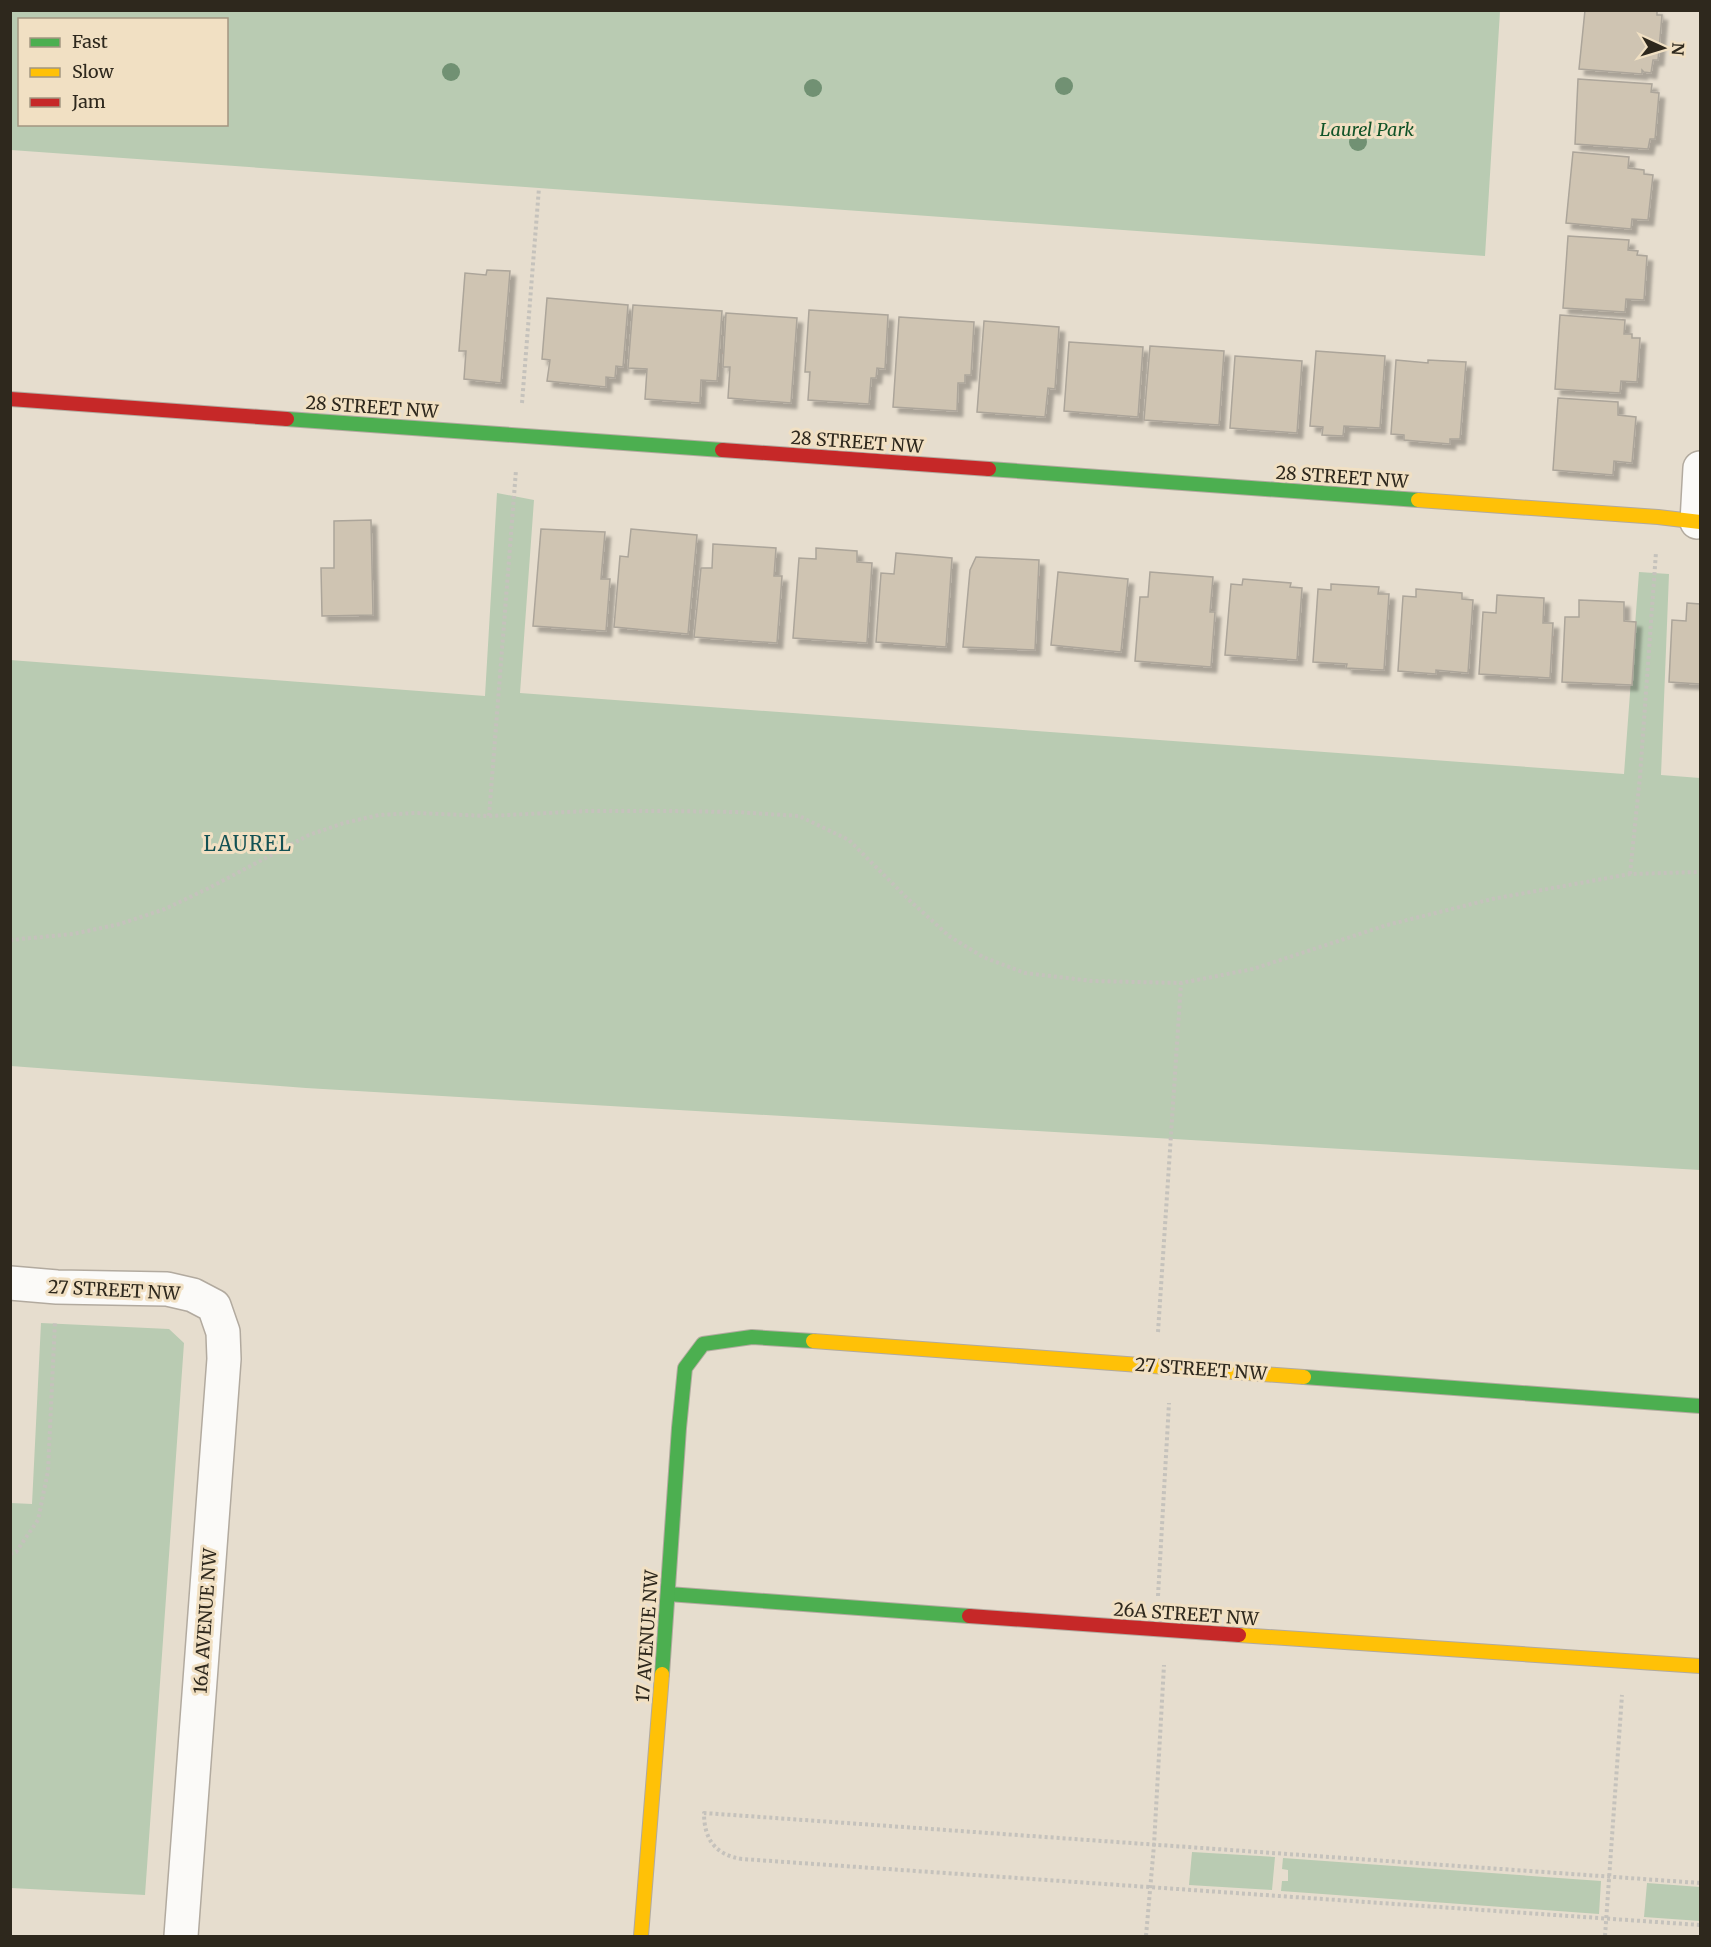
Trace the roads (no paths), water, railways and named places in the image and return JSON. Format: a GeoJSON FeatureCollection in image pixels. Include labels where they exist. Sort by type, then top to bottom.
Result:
{"type":"FeatureCollection","features":[{"type":"Feature","properties":{"kind":"street","name":"28 STREET NW"},"geometry":{"type":"LineString","coordinates":[[10,399],[1658,517],[1699,522]]}},
{"type":"Feature","properties":{"kind":"street"},"geometry":{"type":"LineString","coordinates":[[1699,522],[1701,468]]}},
{"type":"Feature","properties":{"kind":"street","name":"27 STREET NW"},"geometry":{"type":"LineString","coordinates":[[10,1283],[57,1287],[168,1290],[193,1294],[214,1306]]}},
{"type":"Feature","properties":{"kind":"street","name":"16A AVENUE NW"},"geometry":{"type":"LineString","coordinates":[[181,1936],[224,1359],[223,1332],[214,1306]]}},
{"type":"Feature","properties":{"kind":"street","name":"27 STREET NW"},"geometry":{"type":"LineString","coordinates":[[703,1344],[752,1337],[1701,1406]]}},
{"type":"Feature","properties":{"kind":"street","name":"17 AVENUE NW"},"geometry":{"type":"LineString","coordinates":[[641,1936],[685,1368],[703,1344]]}},
{"type":"Feature","properties":{"kind":"street","name":"26A STREET NW"},"geometry":{"type":"LineString","coordinates":[[668,1594],[1701,1666]]}},
{"type":"Feature","properties":{"kind":"district","name":"LAUREL"},"geometry":{"type":"Point","coordinates":[248,843]}},
{"type":"Feature","properties":{"kind":"park label","name":"Laurel Park"},"geometry":{"type":"Point","coordinates":[1367,129]}}]}
